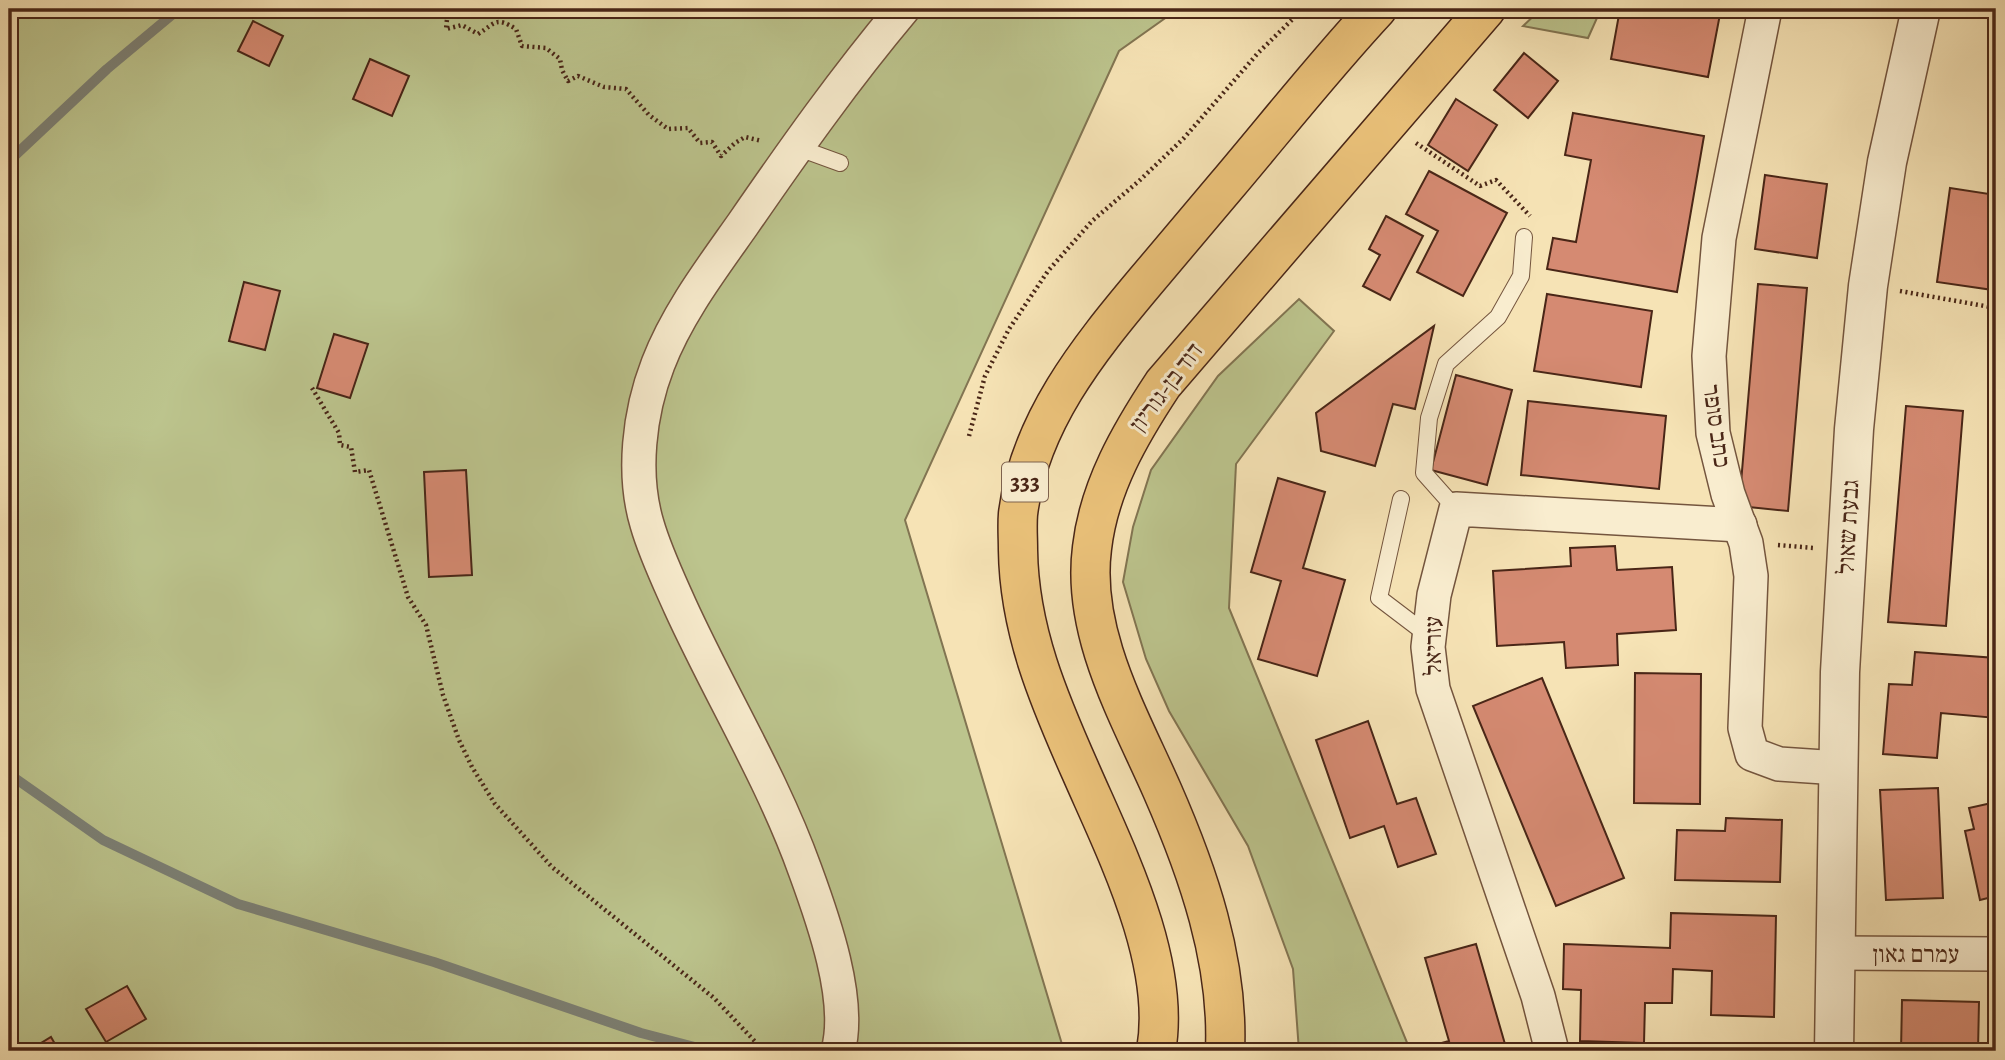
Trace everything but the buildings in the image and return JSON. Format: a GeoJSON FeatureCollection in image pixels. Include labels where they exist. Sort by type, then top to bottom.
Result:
{"type":"FeatureCollection","features":[{"type":"Feature","properties":{"kind":"main road","name":"333"},"geometry":{"type":"LineString","coordinates":[[1156,1051],[1158,1036],[1155,978],[1142,919],[1117,853],[1048,698],[1027,631],[1019,581],[1018,515],[1030,457],[1061,391],[1107,327],[1377,9]]}},
{"type":"Feature","properties":{"kind":"main road","name":"דוד בן-גוריון"},"geometry":{"type":"LineString","coordinates":[[1226,1051],[1222,971],[1198,882],[1164,793],[1121,697],[1100,642],[1092,596],[1091,548],[1107,485],[1130,434],[1163,384],[1486,9]]}},
{"type":"Feature","properties":{"kind":"street"},"geometry":{"type":"LineString","coordinates":[[838,1051],[840,998],[832,956],[815,898],[795,841],[775,796],[704,656],[663,567],[646,523],[640,484],[640,449],[645,402],[658,362],[679,322],[713,267],[792,153],[855,66],[903,9]]}},
{"type":"Feature","properties":{"kind":"street","name":"כתב סופר"},"geometry":{"type":"LineString","coordinates":[[1765,9],[1719,239],[1709,356],[1713,433],[1728,494],[1740,525],[1751,576],[1745,728],[1752,754],[1779,765],[1839,768]]}},
{"type":"Feature","properties":{"kind":"street","name":"גבעת שאול"},"geometry":{"type":"LineString","coordinates":[[1834,1051],[1840,672],[1853,442],[1868,286],[1887,162],[1921,9]]}},
{"type":"Feature","properties":{"kind":"street"},"geometry":{"type":"LineString","coordinates":[[1456,509],[1740,525]]}},
{"type":"Feature","properties":{"kind":"street","name":"עזריאל"},"geometry":{"type":"LineString","coordinates":[[1456,509],[1434,595],[1429,636],[1433,689],[1538,996],[1552,1051]]}},
{"type":"Feature","properties":{"kind":"street","name":"עמרם גאון"},"geometry":{"type":"LineString","coordinates":[[1836,953],[1996,954]]}},
{"type":"Feature","properties":{"kind":"lane"},"geometry":{"type":"LineString","coordinates":[[792,153],[840,163]]}},
{"type":"Feature","properties":{"kind":"lane"},"geometry":{"type":"LineString","coordinates":[[1456,509],[1424,473],[1429,418],[1446,364],[1498,317],[1521,276],[1524,237]]}},
{"type":"Feature","properties":{"kind":"lane"},"geometry":{"type":"LineString","coordinates":[[1401,499],[1378,598],[1429,636]]}},
{"type":"Feature","properties":{"kind":"path"},"geometry":{"type":"LineString","coordinates":[[448,9],[446,29],[462,25],[478,34],[493,22],[504,22],[516,29],[522,46],[547,48],[560,59],[568,81],[578,76],[604,86],[626,89],[649,115],[668,129],[688,128],[701,143],[712,142],[721,156],[734,143],[745,137],[773,145],[773,149],[792,153]]}},
{"type":"Feature","properties":{"kind":"path"},"geometry":{"type":"LineString","coordinates":[[969,436],[985,376],[1009,329],[1048,271],[1092,221],[1184,138],[1258,53],[1303,9]]}},
{"type":"Feature","properties":{"kind":"path"},"geometry":{"type":"LineString","coordinates":[[1406,136],[1480,186],[1496,180],[1531,214],[1524,237]]}},
{"type":"Feature","properties":{"kind":"path"},"geometry":{"type":"LineString","coordinates":[[1868,286],[1996,308]]}},
{"type":"Feature","properties":{"kind":"path"},"geometry":{"type":"LineString","coordinates":[[312,388],[339,433],[340,445],[351,447],[355,472],[369,470],[408,597],[426,625],[443,695],[459,740],[485,789],[531,846],[552,867],[714,998],[764,1051]]}},
{"type":"Feature","properties":{"kind":"green space"},"geometry":{"type":"Polygon","coordinates":[[[9,9],[1178,9],[1119,51],[905,520],[1064,1051],[9,1051],[9,9]]]}},
{"type":"Feature","properties":{"kind":"green space"},"geometry":{"type":"Polygon","coordinates":[[[1541,9],[1601,9],[1588,38],[1523,26],[1541,9]]]}},
{"type":"Feature","properties":{"kind":"green space"},"geometry":{"type":"Polygon","coordinates":[[[1299,299],[1334,331],[1236,464],[1229,608],[1408,1045],[1408,1051],[1299,1051],[1293,969],[1248,846],[1169,711],[1146,659],[1123,582],[1133,527],[1151,470],[1218,376],[1299,299]]]}},
{"type":"Feature","properties":{"kind":"waterway"},"geometry":{"type":"LineString","coordinates":[[9,161],[107,69],[179,9]]}},
{"type":"Feature","properties":{"kind":"waterway"},"geometry":{"type":"LineString","coordinates":[[9,774],[103,840],[238,904],[434,962],[641,1033],[710,1051]]}}]}
